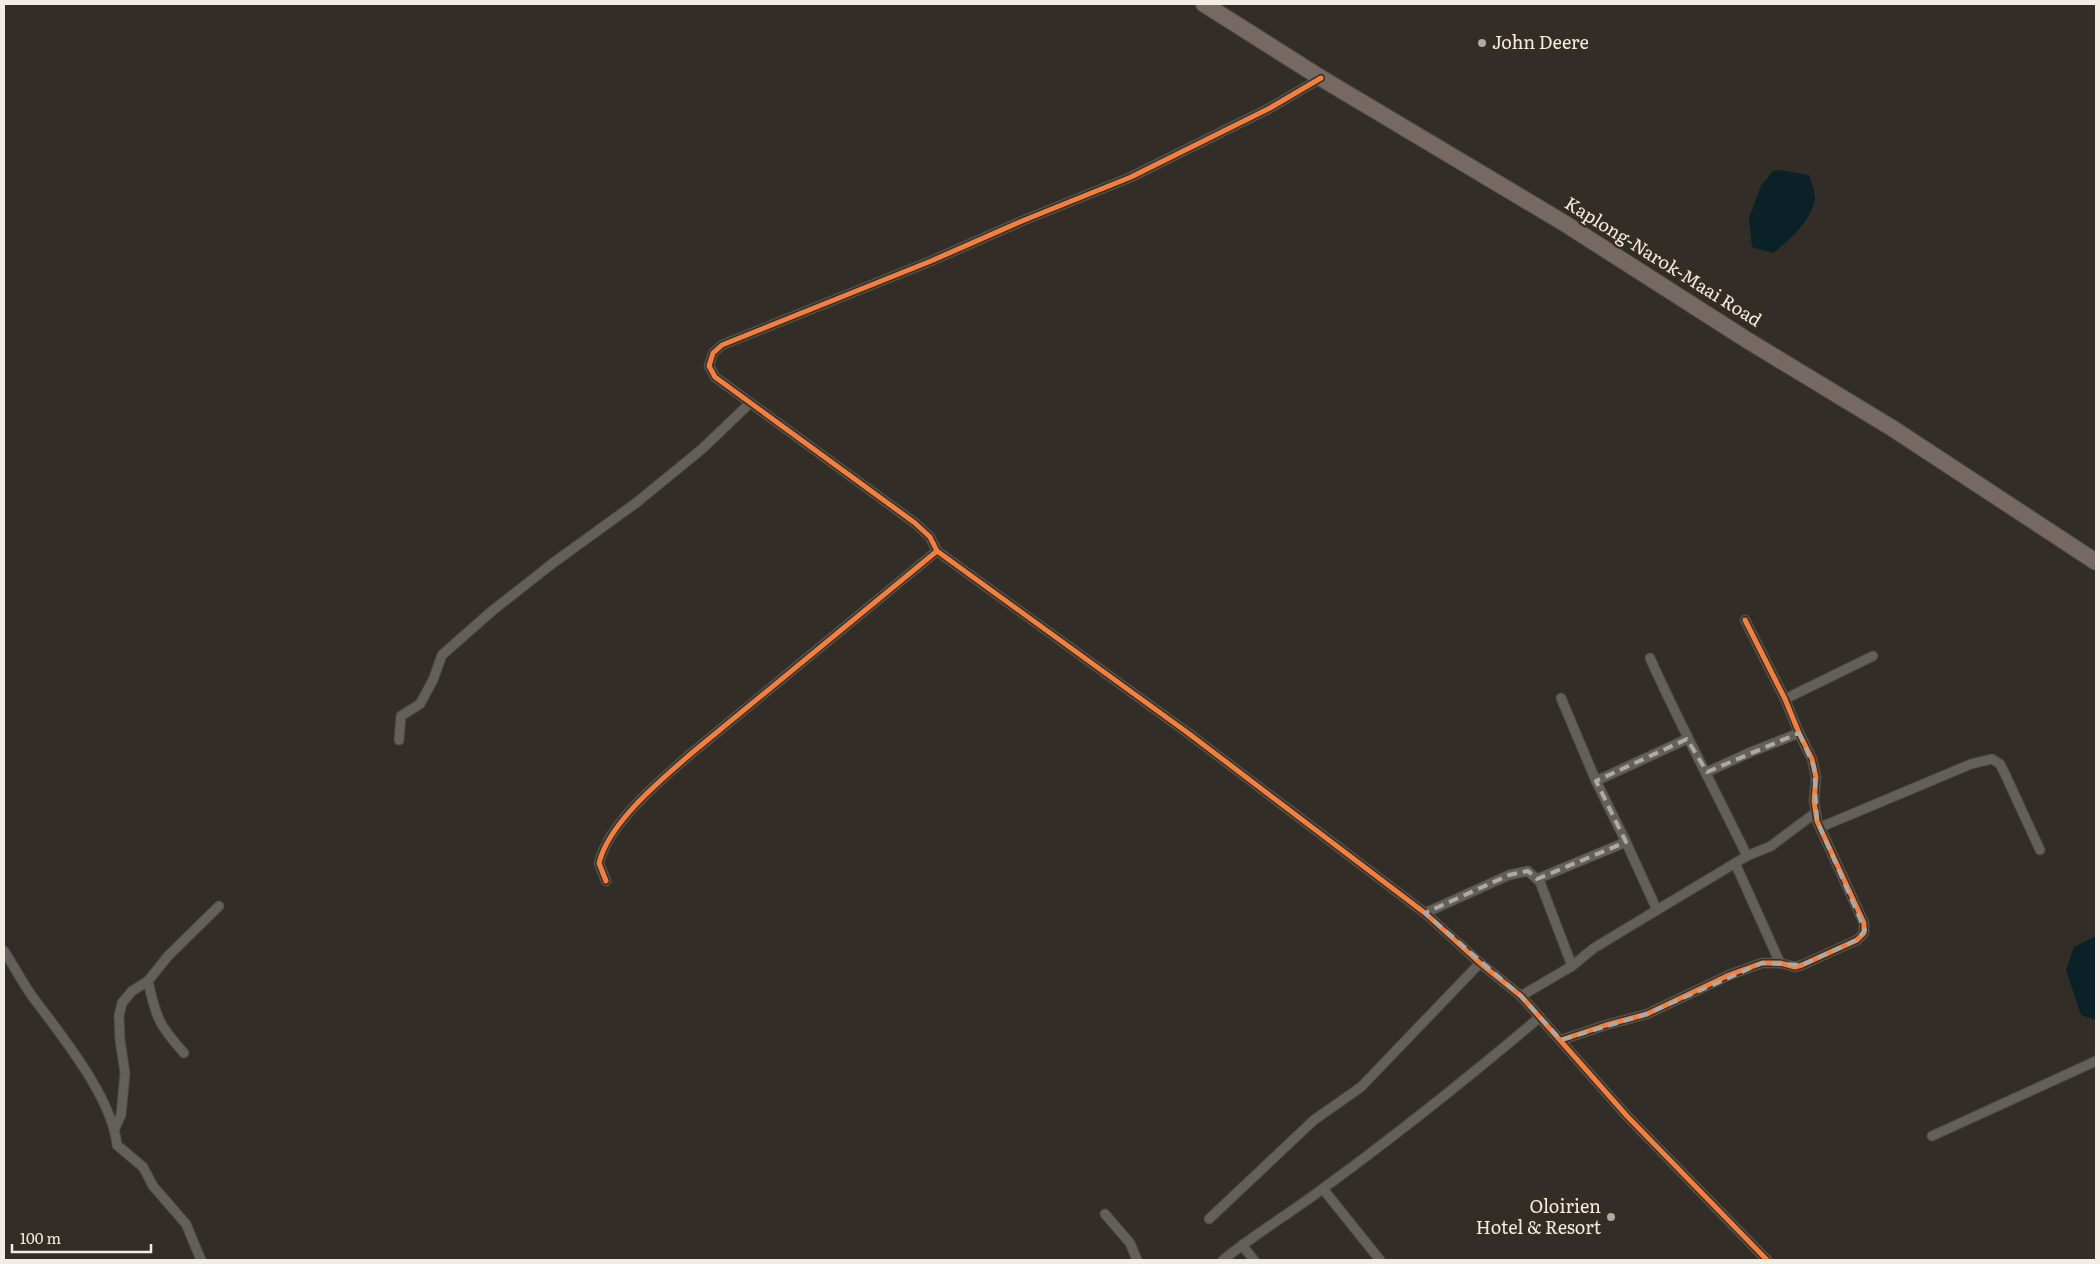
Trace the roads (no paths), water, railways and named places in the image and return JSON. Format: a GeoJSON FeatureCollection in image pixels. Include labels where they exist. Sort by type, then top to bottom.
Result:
{"type":"FeatureCollection","features":[{"type":"Feature","properties":{"kind":"highway","name":"Kaplong-Narok-Maai Road"},"geometry":{"type":"LineString","coordinates":[[1204,4],[1322,78],[1564,223],[1747,340],[1892,428],[2096,562]]}},
{"type":"Feature","properties":{"kind":"street"},"geometry":{"type":"LineString","coordinates":[[1322,78],[1270,108],[1131,177],[1022,221],[931,261],[722,345],[713,353],[709,366],[711,372],[749,404],[915,524],[930,537],[937,551],[1188,733],[1425,913],[1480,963],[1521,996],[1627,1116],[1767,1260]]}},
{"type":"Feature","properties":{"kind":"street"},"geometry":{"type":"LineString","coordinates":[[399,740],[401,716],[420,704],[433,680],[442,655],[492,611],[553,563],[636,503],[702,449],[749,404]]}},
{"type":"Feature","properties":{"kind":"street"},"geometry":{"type":"LineString","coordinates":[[606,881],[599,863],[610,838],[620,823],[656,785],[693,752],[937,551]]}},
{"type":"Feature","properties":{"kind":"street"},"geometry":{"type":"LineString","coordinates":[[1561,1040],[1646,1014],[1729,976],[1762,964],[1780,964],[1795,967],[1802,965],[1857,940],[1865,930],[1864,923],[1815,813],[1816,777],[1812,759],[1785,699],[1745,620]]}},
{"type":"Feature","properties":{"kind":"street"},"geometry":{"type":"LineString","coordinates":[[1785,699],[1873,656]]}},
{"type":"Feature","properties":{"kind":"street"},"geometry":{"type":"LineString","coordinates":[[1650,658],[1688,739],[1707,772],[1747,856]]}},
{"type":"Feature","properties":{"kind":"street"},"geometry":{"type":"LineString","coordinates":[[1561,698],[1596,781],[1657,910]]}},
{"type":"Feature","properties":{"kind":"street"},"geometry":{"type":"LineString","coordinates":[[1707,772],[1799,733]]}},
{"type":"Feature","properties":{"kind":"street"},"geometry":{"type":"LineString","coordinates":[[1596,781],[1688,739]]}},
{"type":"Feature","properties":{"kind":"street"},"geometry":{"type":"LineString","coordinates":[[1821,827],[1972,764],[1992,759],[2000,764],[2040,850]]}},
{"type":"Feature","properties":{"kind":"street"},"geometry":{"type":"LineString","coordinates":[[1521,996],[1572,966],[1594,948],[1735,863],[1771,846],[1815,813]]}},
{"type":"Feature","properties":{"kind":"street"},"geometry":{"type":"LineString","coordinates":[[1538,878],[1626,842]]}},
{"type":"Feature","properties":{"kind":"street"},"geometry":{"type":"LineString","coordinates":[[1735,863],[1780,964]]}},
{"type":"Feature","properties":{"kind":"street"},"geometry":{"type":"LineString","coordinates":[[1425,913],[1514,873],[1528,871],[1538,878],[1572,966]]}},
{"type":"Feature","properties":{"kind":"street"},"geometry":{"type":"LineString","coordinates":[[115,1128],[122,1116],[125,1073],[120,1040],[120,1010],[122,1003],[132,992],[148,981],[168,956],[219,906]]}},
{"type":"Feature","properties":{"kind":"street"},"geometry":{"type":"LineString","coordinates":[[4,951],[31,995],[61,1033],[95,1087],[115,1128],[116,1145],[143,1167],[152,1186],[186,1224],[201,1260]]}},
{"type":"Feature","properties":{"kind":"street"},"geometry":{"type":"LineString","coordinates":[[1209,1219],[1314,1120],[1361,1087],[1480,963]]}},
{"type":"Feature","properties":{"kind":"street"},"geometry":{"type":"LineString","coordinates":[[148,981],[156,1016],[164,1031],[184,1053]]}},
{"type":"Feature","properties":{"kind":"street"},"geometry":{"type":"LineString","coordinates":[[1223,1260],[1323,1189],[1436,1104],[1540,1017]]}},
{"type":"Feature","properties":{"kind":"street"},"geometry":{"type":"LineString","coordinates":[[1932,1136],[2096,1061]]}},
{"type":"Feature","properties":{"kind":"street"},"geometry":{"type":"LineString","coordinates":[[1323,1189],[1380,1260]]}},
{"type":"Feature","properties":{"kind":"street"},"geometry":{"type":"LineString","coordinates":[[1105,1214],[1130,1242],[1137,1260]]}},
{"type":"Feature","properties":{"kind":"street"},"geometry":{"type":"LineString","coordinates":[[1242,1245],[1254,1260]]}},
{"type":"Feature","properties":{"kind":"water"},"geometry":{"type":"Polygon","coordinates":[[[1780,170],[1809,175],[1815,198],[1805,222],[1793,236],[1773,253],[1752,247],[1749,218],[1761,186],[1773,171],[1780,170]]]}},
{"type":"Feature","properties":{"kind":"water"},"geometry":{"type":"Polygon","coordinates":[[[2096,936],[2096,1020],[2081,1015],[2066,970],[2074,947],[2096,936]]]}},
{"type":"Feature","properties":{"kind":"place","name":"John Deere"},"geometry":{"type":"Point","coordinates":[1482,43]}},
{"type":"Feature","properties":{"kind":"place","name":"Oloirien Hotel & Resort"},"geometry":{"type":"Point","coordinates":[1611,1217]}}]}
